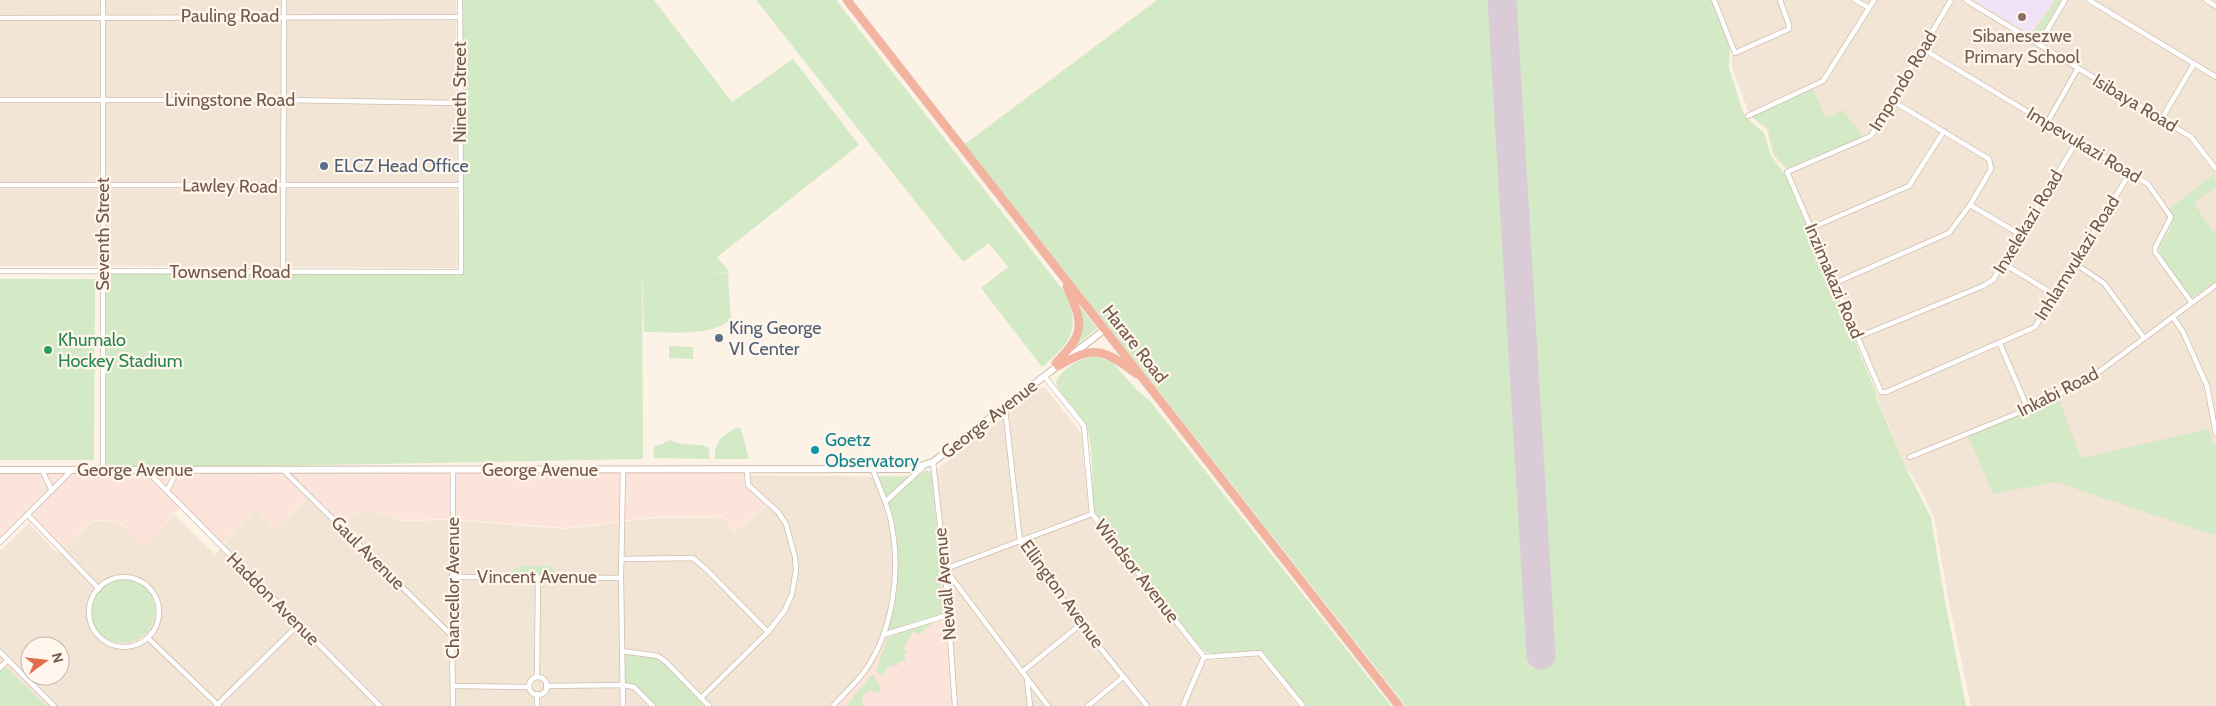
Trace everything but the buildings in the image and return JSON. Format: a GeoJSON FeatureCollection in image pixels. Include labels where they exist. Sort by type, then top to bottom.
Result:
{"type":"FeatureCollection","features":[{"type":"Feature","properties":{"kind":"highway","name":"Harare Road"},"geometry":{"type":"LineString","coordinates":[[847,0],[1399,706]]}},
{"type":"Feature","properties":{"kind":"highway"},"geometry":{"type":"LineString","coordinates":[[1057,365],[1074,344],[1079,321],[1072,297],[1061,274]]}},
{"type":"Feature","properties":{"kind":"highway"},"geometry":{"type":"LineString","coordinates":[[1057,365],[1081,353],[1098,352],[1113,357],[1145,380]]}},
{"type":"Feature","properties":{"kind":"main road","name":"George Avenue"},"geometry":{"type":"LineString","coordinates":[[0,470],[896,470],[923,466],[933,462],[1005,408],[1103,328]]}},
{"type":"Feature","properties":{"kind":"street","name":"Seventh Street"},"geometry":{"type":"LineString","coordinates":[[103,0],[103,469]]}},
{"type":"Feature","properties":{"kind":"street"},"geometry":{"type":"LineString","coordinates":[[283,271],[284,0]]}},
{"type":"Feature","properties":{"kind":"street","name":"Nineth Street"},"geometry":{"type":"LineString","coordinates":[[459,273],[462,270],[459,103],[460,0]]}},
{"type":"Feature","properties":{"kind":"street"},"geometry":{"type":"LineString","coordinates":[[1714,0],[1735,52],[1789,29],[1780,0]]}},
{"type":"Feature","properties":{"kind":"street"},"geometry":{"type":"LineString","coordinates":[[1854,0],[1869,8]]}},
{"type":"Feature","properties":{"kind":"street"},"geometry":{"type":"LineString","coordinates":[[1748,116],[1824,81],[1874,0]]}},
{"type":"Feature","properties":{"kind":"street","name":"Impondo Road"},"geometry":{"type":"LineString","coordinates":[[1787,172],[1870,137],[1951,0]]}},
{"type":"Feature","properties":{"kind":"street","name":"Isibaya Road"},"geometry":{"type":"LineString","coordinates":[[1966,0],[2191,137],[2216,170]]}},
{"type":"Feature","properties":{"kind":"street"},"geometry":{"type":"LineString","coordinates":[[2039,44],[2065,0]]}},
{"type":"Feature","properties":{"kind":"street"},"geometry":{"type":"LineString","coordinates":[[2089,0],[2216,77]]}},
{"type":"Feature","properties":{"kind":"street"},"geometry":{"type":"LineString","coordinates":[[2206,0],[2216,6]]}},
{"type":"Feature","properties":{"kind":"street","name":"Pauling Road"},"geometry":{"type":"LineString","coordinates":[[0,18],[103,16],[460,17]]}},
{"type":"Feature","properties":{"kind":"street","name":"Impevukazi Road"},"geometry":{"type":"LineString","coordinates":[[1923,49],[2148,184],[2170,213],[2171,219],[2155,248],[2155,252],[2192,303]]}},
{"type":"Feature","properties":{"kind":"street"},"geometry":{"type":"LineString","coordinates":[[2162,118],[2194,64]]}},
{"type":"Feature","properties":{"kind":"street"},"geometry":{"type":"LineString","coordinates":[[2047,123],[2078,68]]}},
{"type":"Feature","properties":{"kind":"street","name":"Livingstone Road"},"geometry":{"type":"LineString","coordinates":[[0,100],[283,100],[459,103]]}},
{"type":"Feature","properties":{"kind":"street"},"geometry":{"type":"LineString","coordinates":[[1835,283],[1949,233],[1970,205],[1991,168],[1990,161],[1892,100]]}},
{"type":"Feature","properties":{"kind":"street"},"geometry":{"type":"LineString","coordinates":[[1811,228],[1909,186],[1944,131]]}},
{"type":"Feature","properties":{"kind":"street","name":"Inxelekazi Road"},"geometry":{"type":"LineString","coordinates":[[1858,337],[1986,285],[1996,277],[2077,141]]}},
{"type":"Feature","properties":{"kind":"street","name":"Inzimakazi Road"},"geometry":{"type":"LineString","coordinates":[[1787,172],[1880,390]]}},
{"type":"Feature","properties":{"kind":"street","name":"Inhlamvukazi Road"},"geometry":{"type":"LineString","coordinates":[[1880,390],[1883,393],[1886,392],[2000,344],[2035,327],[2130,173]]}},
{"type":"Feature","properties":{"kind":"street","name":"Lawley Road"},"geometry":{"type":"LineString","coordinates":[[0,185],[460,185]]}},
{"type":"Feature","properties":{"kind":"street"},"geometry":{"type":"LineString","coordinates":[[1970,205],[2021,235]]}},
{"type":"Feature","properties":{"kind":"street"},"geometry":{"type":"LineString","coordinates":[[2074,263],[2104,283],[2144,338]]}},
{"type":"Feature","properties":{"kind":"street"},"geometry":{"type":"LineString","coordinates":[[2004,264],[2055,294]]}},
{"type":"Feature","properties":{"kind":"street","name":"Townsend Road"},"geometry":{"type":"LineString","coordinates":[[0,271],[459,273]]}},
{"type":"Feature","properties":{"kind":"street","name":"Inkabi Road"},"geometry":{"type":"LineString","coordinates":[[1910,457],[2028,409],[2089,380],[2216,285]]}},
{"type":"Feature","properties":{"kind":"street"},"geometry":{"type":"LineString","coordinates":[[2173,317],[2183,332],[2207,386],[2216,434]]}},
{"type":"Feature","properties":{"kind":"street"},"geometry":{"type":"LineString","coordinates":[[2000,344],[2028,409]]}},
{"type":"Feature","properties":{"kind":"street","name":"Windsor Avenue"},"geometry":{"type":"LineString","coordinates":[[1046,374],[1084,426],[1092,514],[1204,657]]}},
{"type":"Feature","properties":{"kind":"street","name":"Ellington Avenue"},"geometry":{"type":"LineString","coordinates":[[1005,408],[1020,542],[1081,624],[1147,706]]}},
{"type":"Feature","properties":{"kind":"street","name":"Newall Avenue"},"geometry":{"type":"LineString","coordinates":[[933,462],[945,569],[955,706]]}},
{"type":"Feature","properties":{"kind":"street"},"geometry":{"type":"LineString","coordinates":[[885,502],[923,466]]}},
{"type":"Feature","properties":{"kind":"street","name":"Haddon Avenue"},"geometry":{"type":"LineString","coordinates":[[145,469],[380,706]]}},
{"type":"Feature","properties":{"kind":"street"},"geometry":{"type":"LineString","coordinates":[[167,491],[178,469]]}},
{"type":"Feature","properties":{"kind":"street"},"geometry":{"type":"LineString","coordinates":[[42,470],[52,491]]}},
{"type":"Feature","properties":{"kind":"street"},"geometry":{"type":"LineString","coordinates":[[0,542],[72,470]]}},
{"type":"Feature","properties":{"kind":"street","name":"Chancellor Avenue"},"geometry":{"type":"LineString","coordinates":[[453,706],[452,577],[454,470]]}},
{"type":"Feature","properties":{"kind":"street"},"geometry":{"type":"LineString","coordinates":[[623,470],[621,578],[623,706]]}},
{"type":"Feature","properties":{"kind":"street"},"geometry":{"type":"LineString","coordinates":[[701,698],[768,632],[785,610],[792,594],[796,570],[795,557],[786,524],[778,512],[748,484],[746,470]]}},
{"type":"Feature","properties":{"kind":"street"},"geometry":{"type":"LineString","coordinates":[[832,706],[863,672],[878,648],[892,599],[895,562],[892,527],[873,470]]}},
{"type":"Feature","properties":{"kind":"street","name":"Gaul Avenue"},"geometry":{"type":"LineString","coordinates":[[284,471],[452,636]]}},
{"type":"Feature","properties":{"kind":"street"},"geometry":{"type":"LineString","coordinates":[[1048,706],[945,569],[1092,514]]}},
{"type":"Feature","properties":{"kind":"street"},"geometry":{"type":"LineString","coordinates":[[28,515],[99,589]]}},
{"type":"Feature","properties":{"kind":"street"},"geometry":{"type":"LineString","coordinates":[[622,559],[693,558],[768,632]]}},
{"type":"Feature","properties":{"kind":"street"},"geometry":{"type":"LineString","coordinates":[[126,577],[138,580],[149,587],[156,598],[159,610],[157,623],[148,638],[135,645],[120,646],[100,636],[95,631],[89,617],[91,602],[99,589],[114,578],[126,577]]}},
{"type":"Feature","properties":{"kind":"street","name":"Vincent Avenue"},"geometry":{"type":"LineString","coordinates":[[452,577],[621,578]]}},
{"type":"Feature","properties":{"kind":"street"},"geometry":{"type":"LineString","coordinates":[[537,677],[538,578]]}},
{"type":"Feature","properties":{"kind":"street"},"geometry":{"type":"LineString","coordinates":[[883,635],[948,615]]}},
{"type":"Feature","properties":{"kind":"street"},"geometry":{"type":"LineString","coordinates":[[1022,672],[1081,624]]}},
{"type":"Feature","properties":{"kind":"street"},"geometry":{"type":"LineString","coordinates":[[148,638],[217,705],[298,625]]}},
{"type":"Feature","properties":{"kind":"street"},"geometry":{"type":"LineString","coordinates":[[622,651],[658,656],[708,706]]}},
{"type":"Feature","properties":{"kind":"street"},"geometry":{"type":"LineString","coordinates":[[0,652],[54,706]]}},
{"type":"Feature","properties":{"kind":"street"},"geometry":{"type":"LineString","coordinates":[[1183,706],[1204,657],[1260,653],[1302,706]]}},
{"type":"Feature","properties":{"kind":"street"},"geometry":{"type":"LineString","coordinates":[[0,668],[8,660]]}},
{"type":"Feature","properties":{"kind":"street"},"geometry":{"type":"LineString","coordinates":[[529,687],[531,680],[537,677],[544,680],[546,686]]}},
{"type":"Feature","properties":{"kind":"street"},"geometry":{"type":"LineString","coordinates":[[1088,706],[1123,677]]}},
{"type":"Feature","properties":{"kind":"street"},"geometry":{"type":"LineString","coordinates":[[1027,680],[1030,706]]}},
{"type":"Feature","properties":{"kind":"street"},"geometry":{"type":"LineString","coordinates":[[546,686],[623,684],[634,687],[653,706]]}},
{"type":"Feature","properties":{"kind":"street"},"geometry":{"type":"LineString","coordinates":[[453,686],[529,687]]}},
{"type":"Feature","properties":{"kind":"street"},"geometry":{"type":"LineString","coordinates":[[529,687],[530,690],[541,694],[546,686]]}},
{"type":"Feature","properties":{"kind":"street"},"geometry":{"type":"LineString","coordinates":[[537,694],[537,706]]}},
{"type":"Feature","properties":{"kind":"shaded area"},"geometry":{"type":"Polygon","coordinates":[[[0,0],[456,0],[457,268],[0,266],[0,0]]]}},
{"type":"Feature","properties":{"kind":"shaded area"},"geometry":{"type":"Polygon","coordinates":[[[1715,0],[2216,0],[2216,706],[1971,706],[1948,598],[1934,518],[1921,490],[1904,464],[1877,397],[1881,389],[1789,173],[1773,155],[1767,130],[1750,116],[1732,68],[1732,56],[1737,54],[1715,0]]]}},
{"type":"Feature","properties":{"kind":"shaded area","name":"Sibanesezwe Primary School"},"geometry":{"type":"Polygon","coordinates":[[[1974,0],[2054,0],[2030,34],[1974,0]]]}},
{"type":"Feature","properties":{"kind":"shaded area"},"geometry":{"type":"Polygon","coordinates":[[[1044,386],[1081,433],[1089,514],[1204,661],[1259,656],[1298,706],[0,706],[0,551],[29,523],[57,553],[93,521],[115,522],[123,525],[143,545],[174,515],[215,554],[255,510],[275,530],[308,498],[337,528],[365,508],[404,521],[448,520],[566,529],[655,518],[724,517],[733,533],[770,503],[750,484],[748,475],[909,477],[939,468],[1044,386]]]}},
{"type":"Feature","properties":{"kind":"shaded area"},"geometry":{"type":"Polygon","coordinates":[[[744,472],[746,486],[767,505],[733,532],[724,516],[655,517],[566,528],[448,519],[404,520],[365,508],[340,525],[310,495],[275,530],[255,510],[221,546],[182,506],[143,545],[123,524],[115,521],[93,520],[62,548],[28,514],[0,541],[0,473],[744,472]]]}},
{"type":"Feature","properties":{"kind":"shaded area"},"geometry":{"type":"Polygon","coordinates":[[[948,616],[954,706],[834,706],[864,673],[883,636],[948,616]]]}},
{"type":"Feature","properties":{"kind":"green space"},"geometry":{"type":"Polygon","coordinates":[[[461,0],[654,0],[732,102],[793,59],[859,145],[717,257],[730,273],[712,272],[728,274],[731,319],[723,325],[702,331],[677,333],[644,332],[642,266],[643,459],[103,469],[104,272],[463,274],[461,0]]]}},
{"type":"Feature","properties":{"kind":"green space"},"geometry":{"type":"Polygon","coordinates":[[[756,0],[836,0],[1066,294],[1073,318],[1070,335],[1060,351],[1042,367],[981,288],[1008,267],[989,243],[963,262],[756,0]]]}},
{"type":"Feature","properties":{"kind":"green space"},"geometry":{"type":"Polygon","coordinates":[[[1157,0],[1711,0],[1730,45],[1729,68],[1744,115],[1764,133],[1771,156],[1785,174],[1877,394],[1876,397],[1904,464],[1931,518],[1966,706],[1406,706],[965,144],[1157,0]]]}},
{"type":"Feature","properties":{"kind":"green space"},"geometry":{"type":"Polygon","coordinates":[[[2056,0],[2061,0],[2038,40],[2031,35],[2056,0]]]}},
{"type":"Feature","properties":{"kind":"green space"},"geometry":{"type":"Polygon","coordinates":[[[1813,89],[1826,118],[1843,110],[1863,137],[1787,168],[1774,154],[1768,129],[1752,117],[1813,89]]]}},
{"type":"Feature","properties":{"kind":"green space"},"geometry":{"type":"Polygon","coordinates":[[[2215,174],[2216,186],[2194,203],[2213,232],[2216,230],[2216,281],[2191,298],[2161,256],[2159,247],[2172,223],[2173,218],[2170,208],[2215,174]]]}},
{"type":"Feature","properties":{"kind":"green space","name":"Khumalo Hockey Stadium"},"geometry":{"type":"Polygon","coordinates":[[[0,279],[95,279],[94,460],[0,460],[0,279]]]}},
{"type":"Feature","properties":{"kind":"green space"},"geometry":{"type":"Polygon","coordinates":[[[1075,301],[1097,328],[1076,346],[1075,345],[1075,301]]]}},
{"type":"Feature","properties":{"kind":"green space"},"geometry":{"type":"Polygon","coordinates":[[[669,346],[693,347],[693,359],[669,358],[669,346]]]}},
{"type":"Feature","properties":{"kind":"green space"},"geometry":{"type":"Polygon","coordinates":[[[1093,356],[1112,362],[1136,389],[1150,401],[1391,706],[1305,706],[1262,652],[1214,654],[1205,652],[1180,624],[1095,513],[1093,507],[1089,434],[1083,420],[1062,394],[1056,382],[1063,372],[1072,365],[1093,356]]]}},
{"type":"Feature","properties":{"kind":"green space"},"geometry":{"type":"Polygon","coordinates":[[[2059,399],[2081,458],[2209,429],[2213,444],[2216,445],[2216,536],[2055,482],[1993,494],[1968,436],[2059,399]]]}},
{"type":"Feature","properties":{"kind":"green space"},"geometry":{"type":"Polygon","coordinates":[[[739,427],[749,459],[715,459],[716,447],[724,435],[739,427]]]}},
{"type":"Feature","properties":{"kind":"green space"},"geometry":{"type":"Polygon","coordinates":[[[671,440],[680,444],[700,445],[709,448],[710,459],[653,458],[654,447],[671,440]]]}},
{"type":"Feature","properties":{"kind":"green space"},"geometry":{"type":"Polygon","coordinates":[[[927,470],[931,473],[932,481],[944,615],[885,633],[896,563],[886,501],[878,476],[910,476],[927,470]]]}},
{"type":"Feature","properties":{"kind":"green space"},"geometry":{"type":"Polygon","coordinates":[[[519,566],[550,566],[560,576],[507,575],[519,566]]]}},
{"type":"Feature","properties":{"kind":"green space"},"geometry":{"type":"Polygon","coordinates":[[[117,579],[129,579],[146,588],[153,599],[155,611],[153,623],[146,634],[129,643],[117,643],[105,638],[96,629],[91,617],[91,605],[96,593],[105,584],[117,579]]]}},
{"type":"Feature","properties":{"kind":"green space"},"geometry":{"type":"Polygon","coordinates":[[[933,622],[919,635],[913,632],[903,649],[909,653],[905,654],[905,661],[898,662],[898,666],[891,665],[885,672],[879,675],[876,670],[888,637],[933,622]]]}},
{"type":"Feature","properties":{"kind":"green space"},"geometry":{"type":"Polygon","coordinates":[[[623,653],[653,655],[666,663],[707,706],[655,706],[635,686],[624,683],[623,653]]]}},
{"type":"Feature","properties":{"kind":"green space"},"geometry":{"type":"Polygon","coordinates":[[[5,666],[20,681],[20,686],[26,686],[46,706],[0,706],[0,671],[5,666]]]}},
{"type":"Feature","properties":{"kind":"green space"},"geometry":{"type":"Polygon","coordinates":[[[873,674],[882,688],[878,693],[871,690],[862,696],[863,706],[846,706],[873,674]]]}},
{"type":"Feature","properties":{"kind":"runway"},"geometry":{"type":"LineString","coordinates":[[1502,0],[1541,655]]}},
{"type":"Feature","properties":{"kind":"place","name":"Sibanesezwe Primary School"},"geometry":{"type":"Point","coordinates":[2022,17]}},
{"type":"Feature","properties":{"kind":"place","name":"ELCZ Head Office"},"geometry":{"type":"Point","coordinates":[324,166]}},
{"type":"Feature","properties":{"kind":"place","name":"King George VI Center"},"geometry":{"type":"Point","coordinates":[719,338]}},
{"type":"Feature","properties":{"kind":"place","name":"Khumalo Hockey Stadium"},"geometry":{"type":"Point","coordinates":[48,350]}},
{"type":"Feature","properties":{"kind":"place","name":"Goetz Observatory"},"geometry":{"type":"Point","coordinates":[815,450]}}]}
